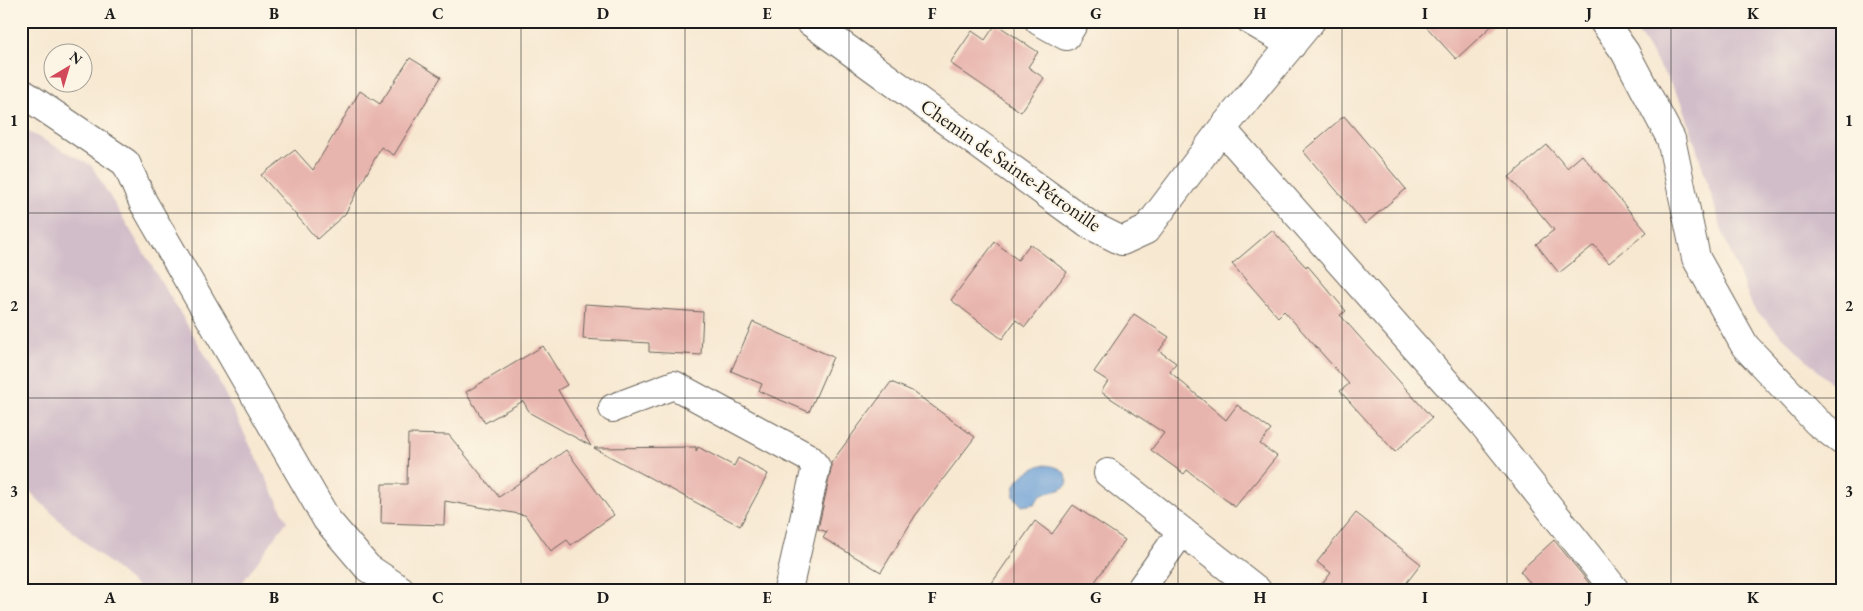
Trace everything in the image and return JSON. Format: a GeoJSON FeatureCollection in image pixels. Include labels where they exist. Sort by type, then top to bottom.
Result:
{"type":"FeatureCollection","features":[{"type":"Feature","properties":{"kind":"street","name":"Chemin de Sainte-Pétronille"},"geometry":{"type":"LineString","coordinates":[[809,21],[1088,224],[1122,241],[1146,230],[1222,128],[1311,21]]}},
{"type":"Feature","properties":{"kind":"street"},"geometry":{"type":"LineString","coordinates":[[1039,21],[1066,36],[1075,21]]}},
{"type":"Feature","properties":{"kind":"street"},"geometry":{"type":"LineString","coordinates":[[1251,21],[1292,44]]}},
{"type":"Feature","properties":{"kind":"street"},"geometry":{"type":"LineString","coordinates":[[1603,21],[1625,52],[1671,139],[1696,258],[1745,346],[1818,422],[1842,441]]}},
{"type":"Feature","properties":{"kind":"street"},"geometry":{"type":"LineString","coordinates":[[21,92],[126,163],[143,202],[326,520],[368,568],[401,590]]}},
{"type":"Feature","properties":{"kind":"street"},"geometry":{"type":"LineString","coordinates":[[1222,128],[1483,424],[1615,590]]}},
{"type":"Feature","properties":{"kind":"street"},"geometry":{"type":"LineString","coordinates":[[613,408],[674,385],[810,458],[816,467],[788,590]]}},
{"type":"Feature","properties":{"kind":"street"},"geometry":{"type":"LineString","coordinates":[[1108,473],[1257,590]]}},
{"type":"Feature","properties":{"kind":"street"},"geometry":{"type":"LineString","coordinates":[[1140,590],[1182,531]]}},
{"type":"Feature","properties":{"kind":"shaded area"},"geometry":{"type":"Polygon","coordinates":[[[1631,21],[1842,21],[1842,394],[1753,308],[1723,233],[1682,102],[1631,21]]]}},
{"type":"Feature","properties":{"kind":"shaded area"},"geometry":{"type":"Polygon","coordinates":[[[21,128],[91,165],[209,361],[287,521],[237,590],[141,590],[61,522],[21,483],[21,128]]]}},
{"type":"Feature","properties":{"kind":"water"},"geometry":{"type":"Polygon","coordinates":[[[1041,465],[1060,469],[1066,475],[1067,485],[1060,490],[1042,494],[1034,504],[1022,506],[1014,497],[1015,485],[1022,476],[1041,465]]]}},
{"type":"Feature","properties":{"kind":"building"},"geometry":{"type":"Polygon","coordinates":[[[1421,21],[1497,21],[1456,59],[1421,21]]]}},
{"type":"Feature","properties":{"kind":"building"},"geometry":{"type":"Polygon","coordinates":[[[996,24],[1038,52],[1028,67],[1044,78],[1021,112],[950,63],[972,31],[985,40],[996,24]]]}},
{"type":"Feature","properties":{"kind":"building"},"geometry":{"type":"Polygon","coordinates":[[[410,58],[441,77],[394,155],[381,147],[345,214],[317,239],[261,175],[295,150],[313,170],[360,91],[380,104],[410,58]]]}},
{"type":"Feature","properties":{"kind":"building"},"geometry":{"type":"Polygon","coordinates":[[[1344,116],[1406,189],[1365,224],[1303,151],[1344,116]]]}},
{"type":"Feature","properties":{"kind":"building"},"geometry":{"type":"Polygon","coordinates":[[[1547,145],[1567,168],[1582,155],[1647,232],[1609,263],[1594,245],[1559,273],[1536,244],[1554,230],[1509,177],[1547,145]]]}},
{"type":"Feature","properties":{"kind":"building"},"geometry":{"type":"Polygon","coordinates":[[[1272,230],[1306,267],[1307,265],[1346,311],[1340,315],[1432,418],[1395,452],[1340,391],[1349,384],[1284,311],[1278,317],[1232,264],[1272,230]]]}},
{"type":"Feature","properties":{"kind":"building"},"geometry":{"type":"Polygon","coordinates":[[[995,242],[1018,260],[1030,244],[1067,272],[1025,327],[1016,320],[1002,339],[951,300],[995,242]]]}},
{"type":"Feature","properties":{"kind":"building"},"geometry":{"type":"Polygon","coordinates":[[[585,304],[703,312],[701,355],[649,352],[649,343],[583,339],[585,304]]]}},
{"type":"Feature","properties":{"kind":"building"},"geometry":{"type":"Polygon","coordinates":[[[1134,314],[1169,337],[1159,351],[1176,363],[1170,372],[1226,420],[1237,405],[1271,430],[1260,444],[1277,456],[1235,507],[1187,470],[1184,474],[1151,450],[1164,433],[1101,392],[1108,381],[1094,372],[1134,314]]]}},
{"type":"Feature","properties":{"kind":"building"},"geometry":{"type":"Polygon","coordinates":[[[753,322],[833,357],[809,412],[759,391],[762,384],[731,371],[753,322]]]}},
{"type":"Feature","properties":{"kind":"building"},"geometry":{"type":"Polygon","coordinates":[[[543,346],[567,385],[558,390],[591,446],[530,413],[523,401],[485,423],[466,392],[543,346]]]}},
{"type":"Feature","properties":{"kind":"building"},"geometry":{"type":"Polygon","coordinates":[[[891,382],[912,391],[975,437],[915,516],[881,572],[823,538],[827,532],[818,529],[831,463],[891,382]]]}},
{"type":"Feature","properties":{"kind":"building"},"geometry":{"type":"Polygon","coordinates":[[[408,434],[449,435],[499,497],[566,450],[614,515],[571,545],[567,540],[551,551],[525,515],[445,501],[444,525],[381,523],[382,484],[407,484],[408,434]]]}},
{"type":"Feature","properties":{"kind":"building"},"geometry":{"type":"Polygon","coordinates":[[[696,447],[696,452],[698,447],[734,466],[738,458],[768,474],[740,526],[594,448],[696,447]]]}},
{"type":"Feature","properties":{"kind":"building"},"geometry":{"type":"Polygon","coordinates":[[[1073,505],[1125,540],[1089,590],[987,590],[1035,521],[1052,534],[1073,505]]]}},
{"type":"Feature","properties":{"kind":"building"},"geometry":{"type":"Polygon","coordinates":[[[1356,513],[1421,564],[1401,590],[1317,590],[1331,573],[1317,562],[1356,513]]]}},
{"type":"Feature","properties":{"kind":"building"},"geometry":{"type":"Polygon","coordinates":[[[1554,540],[1595,590],[1536,590],[1520,571],[1554,540]]]}}]}
